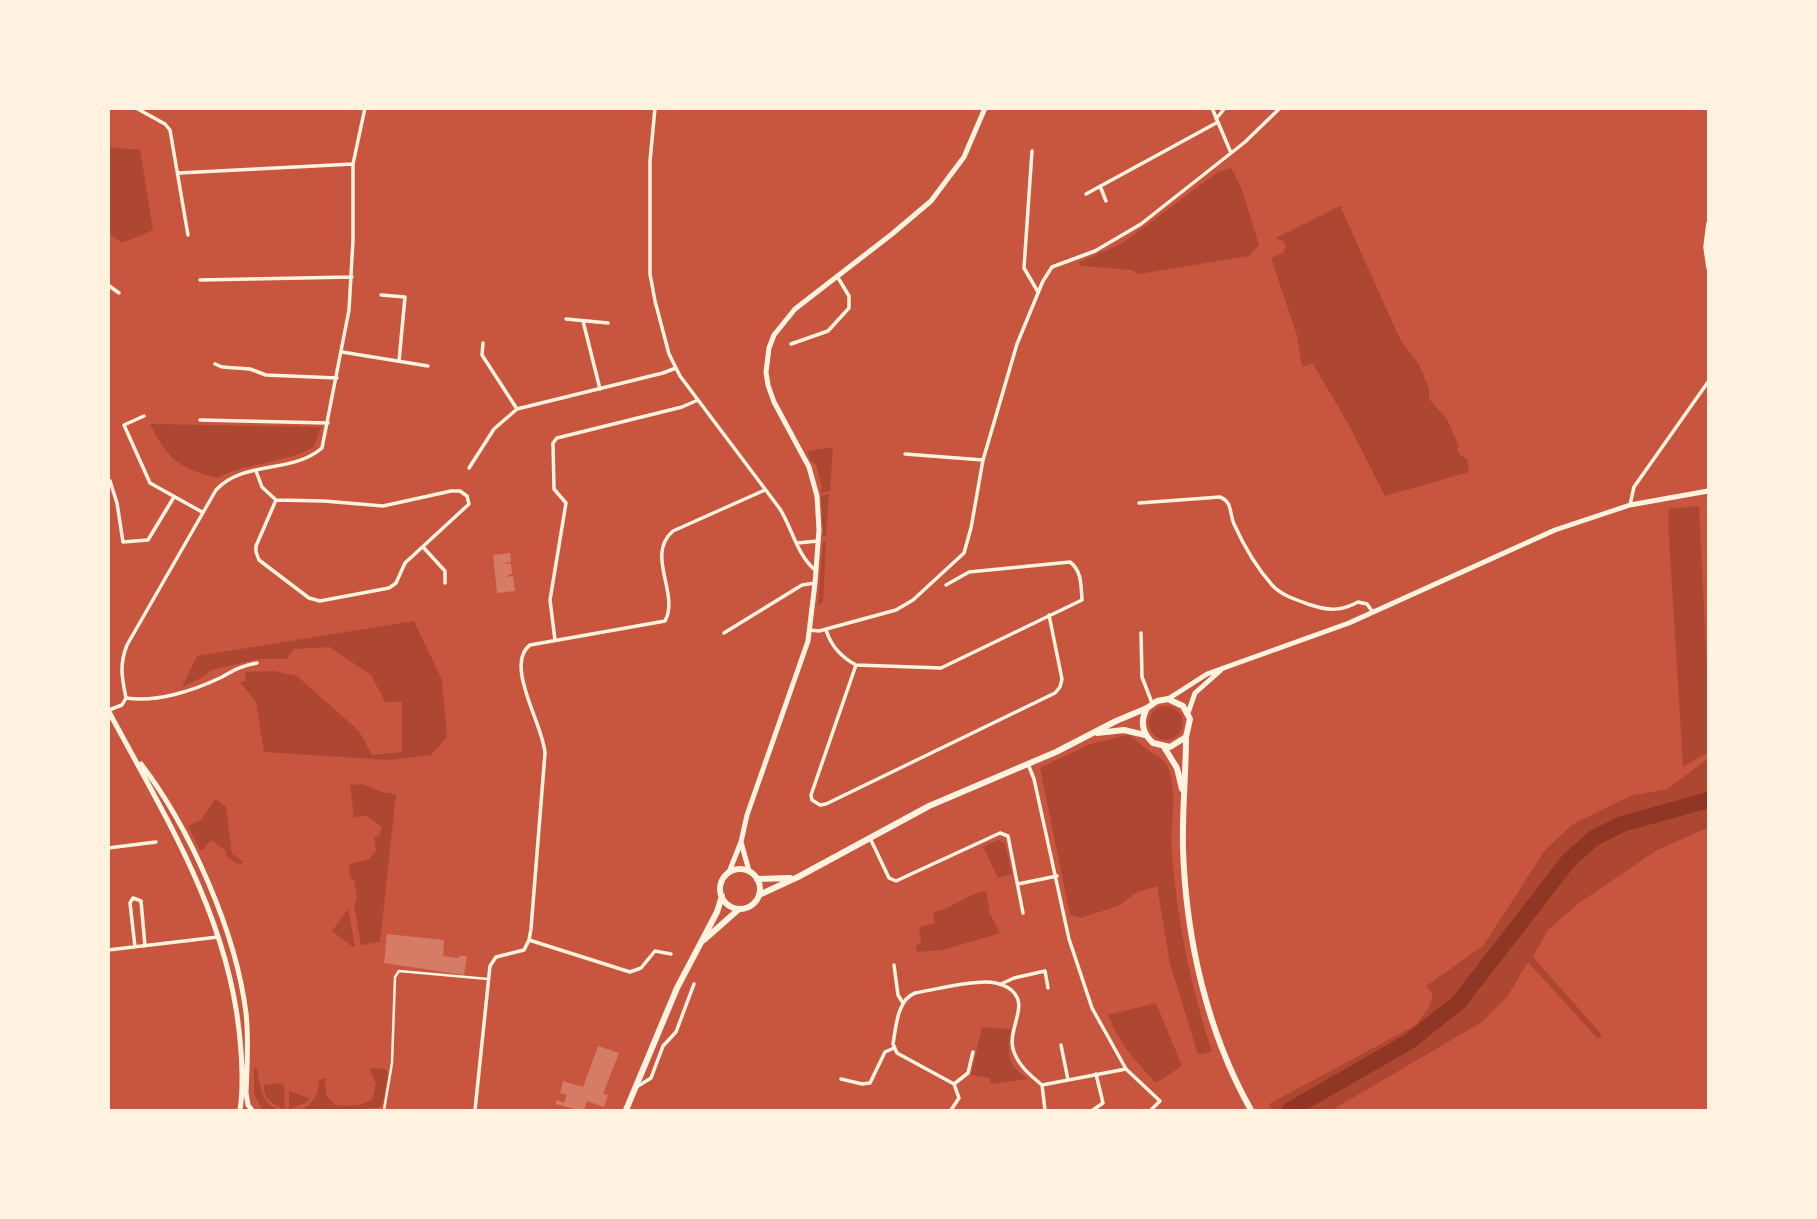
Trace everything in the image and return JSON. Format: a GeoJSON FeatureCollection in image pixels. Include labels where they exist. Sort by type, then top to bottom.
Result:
{"type":"FeatureCollection","features":[{"type":"Feature","properties":{"kind":"main road"},"geometry":{"type":"LineString","coordinates":[[739,909],[729,905],[722,896],[720,886],[741,842],[747,815],[796,678],[810,630],[818,541],[818,506],[812,477],[802,450],[774,402],[768,385],[767,365],[774,335],[783,321],[931,201],[964,157],[985,108]]}},
{"type":"Feature","properties":{"kind":"main road"},"geometry":{"type":"LineString","coordinates":[[759,895],[799,877],[942,800],[1028,764],[1168,699],[1207,674],[1374,613],[1555,530],[1630,505],[1709,491]]}},
{"type":"Feature","properties":{"kind":"main road"},"geometry":{"type":"LineString","coordinates":[[1227,666],[1195,693],[1188,713],[1190,725],[1186,737],[1183,794],[1185,883],[1199,969],[1217,1034],[1251,1111]]}},
{"type":"Feature","properties":{"kind":"main road"},"geometry":{"type":"LineString","coordinates":[[1168,699],[1176,701],[1188,713]]}},
{"type":"Feature","properties":{"kind":"main road"},"geometry":{"type":"LineString","coordinates":[[1145,735],[1142,721],[1150,706]]}},
{"type":"Feature","properties":{"kind":"main road"},"geometry":{"type":"LineString","coordinates":[[109,710],[168,818],[200,885],[219,937],[238,1014],[243,1069],[240,1111]]}},
{"type":"Feature","properties":{"kind":"main road"},"geometry":{"type":"LineString","coordinates":[[1092,733],[1124,730],[1145,735],[1153,743],[1164,747],[1176,745],[1186,737]]}},
{"type":"Feature","properties":{"kind":"main road"},"geometry":{"type":"LineString","coordinates":[[1164,747],[1177,768],[1183,794]]}},
{"type":"Feature","properties":{"kind":"main road"},"geometry":{"type":"LineString","coordinates":[[128,748],[166,802],[207,880],[234,957],[246,1015],[246,1098],[252,1111]]}},
{"type":"Feature","properties":{"kind":"main road"},"geometry":{"type":"LineString","coordinates":[[741,842],[749,871],[757,878],[781,880],[799,877]]}},
{"type":"Feature","properties":{"kind":"main road"},"geometry":{"type":"LineString","coordinates":[[729,872],[749,871]]}},
{"type":"Feature","properties":{"kind":"main road"},"geometry":{"type":"LineString","coordinates":[[698,945],[739,909],[754,904],[759,895],[757,878]]}},
{"type":"Feature","properties":{"kind":"main road"},"geometry":{"type":"LineString","coordinates":[[626,1111],[674,994],[717,912],[722,896]]}},
{"type":"Feature","properties":{"kind":"street"},"geometry":{"type":"LineString","coordinates":[[136,108],[165,124],[170,131],[188,235]]}},
{"type":"Feature","properties":{"kind":"street"},"geometry":{"type":"LineString","coordinates":[[109,710],[122,705],[126,698],[120,671],[121,659],[202,513],[224,482],[237,474],[286,465],[314,455],[323,448],[342,352],[352,277],[353,164],[365,108]]}},
{"type":"Feature","properties":{"kind":"street"},"geometry":{"type":"LineString","coordinates":[[655,108],[650,161],[650,274],[669,354],[698,400],[790,524],[806,563],[816,571]]}},
{"type":"Feature","properties":{"kind":"street"},"geometry":{"type":"LineString","coordinates":[[1212,108],[1231,153]]}},
{"type":"Feature","properties":{"kind":"street"},"geometry":{"type":"LineString","coordinates":[[1086,194],[1217,120],[1225,108]]}},
{"type":"Feature","properties":{"kind":"street"},"geometry":{"type":"LineString","coordinates":[[810,630],[826,629],[895,610],[913,600],[964,552],[983,460],[1017,344],[1038,292],[1052,267],[1095,251],[1141,223],[1231,153],[1280,108]]}},
{"type":"Feature","properties":{"kind":"street"},"geometry":{"type":"LineString","coordinates":[[1032,151],[1024,268],[1038,292]]}},
{"type":"Feature","properties":{"kind":"street"},"geometry":{"type":"LineString","coordinates":[[179,173],[353,164]]}},
{"type":"Feature","properties":{"kind":"street"},"geometry":{"type":"LineString","coordinates":[[1100,186],[1105,201]]}},
{"type":"Feature","properties":{"kind":"street"},"geometry":{"type":"LineString","coordinates":[[1709,223],[1704,247],[1709,268]]}},
{"type":"Feature","properties":{"kind":"street"},"geometry":{"type":"LineString","coordinates":[[791,344],[828,331],[849,308],[849,296],[837,276]]}},
{"type":"Feature","properties":{"kind":"street"},"geometry":{"type":"LineString","coordinates":[[200,280],[352,277]]}},
{"type":"Feature","properties":{"kind":"street"},"geometry":{"type":"LineString","coordinates":[[108,285],[118,293]]}},
{"type":"Feature","properties":{"kind":"street"},"geometry":{"type":"LineString","coordinates":[[381,295],[405,297],[400,361]]}},
{"type":"Feature","properties":{"kind":"street"},"geometry":{"type":"LineString","coordinates":[[566,319],[608,323]]}},
{"type":"Feature","properties":{"kind":"street"},"geometry":{"type":"LineString","coordinates":[[583,321],[600,389]]}},
{"type":"Feature","properties":{"kind":"street"},"geometry":{"type":"LineString","coordinates":[[483,343],[482,355],[517,409]]}},
{"type":"Feature","properties":{"kind":"street"},"geometry":{"type":"LineString","coordinates":[[342,352],[428,366]]}},
{"type":"Feature","properties":{"kind":"street"},"geometry":{"type":"LineString","coordinates":[[215,364],[250,369],[267,375],[337,378]]}},
{"type":"Feature","properties":{"kind":"street"},"geometry":{"type":"LineString","coordinates":[[469,468],[494,429],[517,409],[676,368]]}},
{"type":"Feature","properties":{"kind":"street"},"geometry":{"type":"LineString","coordinates":[[1630,505],[1634,487],[1709,382]]}},
{"type":"Feature","properties":{"kind":"street"},"geometry":{"type":"LineString","coordinates":[[555,640],[550,600],[566,503],[554,489],[553,443],[557,438],[682,407],[698,400]]}},
{"type":"Feature","properties":{"kind":"street"},"geometry":{"type":"LineString","coordinates":[[144,416],[124,425],[150,483],[202,513]]}},
{"type":"Feature","properties":{"kind":"street"},"geometry":{"type":"LineString","coordinates":[[200,420],[328,422]]}},
{"type":"Feature","properties":{"kind":"street"},"geometry":{"type":"LineString","coordinates":[[905,454],[983,460]]}},
{"type":"Feature","properties":{"kind":"street"},"geometry":{"type":"LineString","coordinates":[[256,470],[262,487],[276,500],[324,500],[383,506],[460,491],[467,496],[469,503],[405,563],[396,583],[389,588],[320,601],[309,598],[259,560],[256,546],[276,500]]}},
{"type":"Feature","properties":{"kind":"street"},"geometry":{"type":"LineString","coordinates":[[110,481],[117,503],[123,542],[148,540],[174,497]]}},
{"type":"Feature","properties":{"kind":"street"},"geometry":{"type":"LineString","coordinates":[[475,1111],[492,960],[523,950],[529,940],[545,754],[544,742],[521,676],[520,660],[523,652],[530,645],[665,621],[669,611],[662,553],[666,537],[673,531],[765,490]]}},
{"type":"Feature","properties":{"kind":"street"},"geometry":{"type":"LineString","coordinates":[[1139,503],[1220,497],[1225,499],[1229,502],[1233,522],[1273,587],[1290,598],[1317,607],[1335,610],[1363,602],[1374,613]]}},
{"type":"Feature","properties":{"kind":"street"},"geometry":{"type":"LineString","coordinates":[[797,542],[818,541]]}},
{"type":"Feature","properties":{"kind":"street"},"geometry":{"type":"LineString","coordinates":[[422,547],[445,571],[445,583]]}},
{"type":"Feature","properties":{"kind":"street"},"geometry":{"type":"LineString","coordinates":[[826,629],[838,652],[845,660],[856,665],[941,668],[1082,600],[1080,577],[1076,567],[1070,562],[969,572],[946,585]]}},
{"type":"Feature","properties":{"kind":"street"},"geometry":{"type":"LineString","coordinates":[[724,633],[802,585],[815,583]]}},
{"type":"Feature","properties":{"kind":"street"},"geometry":{"type":"LineString","coordinates":[[856,665],[811,795],[812,800],[820,805],[1055,693],[1062,679],[1049,615]]}},
{"type":"Feature","properties":{"kind":"street"},"geometry":{"type":"LineString","coordinates":[[1141,633],[1142,677],[1150,706]]}},
{"type":"Feature","properties":{"kind":"street"},"geometry":{"type":"LineString","coordinates":[[126,698],[143,699],[182,692],[221,677],[240,666],[257,663]]}},
{"type":"Feature","properties":{"kind":"street"},"geometry":{"type":"LineString","coordinates":[[1028,764],[1057,876],[1069,939],[1092,1008],[1126,1069],[1160,1101],[1152,1111]]}},
{"type":"Feature","properties":{"kind":"street"},"geometry":{"type":"LineString","coordinates":[[870,838],[889,878],[896,881],[1004,833],[1008,836],[1023,913]]}},
{"type":"Feature","properties":{"kind":"street"},"geometry":{"type":"LineString","coordinates":[[108,848],[156,842]]}},
{"type":"Feature","properties":{"kind":"street"},"geometry":{"type":"LineString","coordinates":[[1017,884],[1057,876]]}},
{"type":"Feature","properties":{"kind":"street"},"geometry":{"type":"LineString","coordinates":[[200,885],[207,880]]}},
{"type":"Feature","properties":{"kind":"street"},"geometry":{"type":"LineString","coordinates":[[135,947],[130,903],[133,898],[141,901],[145,946]]}},
{"type":"Feature","properties":{"kind":"street"},"geometry":{"type":"LineString","coordinates":[[108,950],[219,937]]}},
{"type":"Feature","properties":{"kind":"street"},"geometry":{"type":"LineString","coordinates":[[529,940],[630,972],[641,968],[655,951],[671,954]]}},
{"type":"Feature","properties":{"kind":"street"},"geometry":{"type":"LineString","coordinates":[[894,965],[898,995],[903,1003]]}},
{"type":"Feature","properties":{"kind":"street"},"geometry":{"type":"LineString","coordinates":[[384,1111],[392,1063],[395,977],[399,971],[489,979]]}},
{"type":"Feature","properties":{"kind":"street"},"geometry":{"type":"LineString","coordinates":[[1001,984],[1045,971],[1048,988]]}},
{"type":"Feature","properties":{"kind":"street"},"geometry":{"type":"LineString","coordinates":[[951,1111],[959,1098],[954,1084],[894,1048],[903,1003],[915,993],[987,982],[1001,984],[1016,993],[1019,1000],[1012,1041],[1014,1052],[1021,1065],[1042,1085],[1045,1111]]}},
{"type":"Feature","properties":{"kind":"street"},"geometry":{"type":"LineString","coordinates":[[638,1086],[651,1078],[663,1046],[676,1032],[694,984]]}},
{"type":"Feature","properties":{"kind":"street"},"geometry":{"type":"LineString","coordinates":[[1061,1045],[1068,1080]]}},
{"type":"Feature","properties":{"kind":"street"},"geometry":{"type":"LineString","coordinates":[[841,1079],[870,1083],[886,1052],[894,1048]]}},
{"type":"Feature","properties":{"kind":"street"},"geometry":{"type":"LineString","coordinates":[[954,1084],[968,1073],[973,1052]]}},
{"type":"Feature","properties":{"kind":"street"},"geometry":{"type":"LineString","coordinates":[[1042,1085],[1126,1069]]}},
{"type":"Feature","properties":{"kind":"street"},"geometry":{"type":"LineString","coordinates":[[1093,1111],[1103,1103],[1096,1074]]}},
{"type":"Feature","properties":{"kind":"shaded area"},"geometry":{"type":"Polygon","coordinates":[[[109,147],[140,150],[153,230],[122,243],[109,234],[109,147]]]}},
{"type":"Feature","properties":{"kind":"shaded area"},"geometry":{"type":"Polygon","coordinates":[[[1231,168],[1241,187],[1259,245],[1249,256],[1139,274],[1132,270],[1081,266],[1079,262],[1121,244],[1218,172],[1231,168]]]}},
{"type":"Feature","properties":{"kind":"shaded area"},"geometry":{"type":"Polygon","coordinates":[[[1340,206],[1401,341],[1419,364],[1429,389],[1429,399],[1447,419],[1459,446],[1457,450],[1467,459],[1469,472],[1385,496],[1350,427],[1313,364],[1340,354],[1302,367],[1297,335],[1271,258],[1283,253],[1286,246],[1276,238],[1340,206]]]}},
{"type":"Feature","properties":{"kind":"shaded area"},"geometry":{"type":"Polygon","coordinates":[[[150,424],[321,427],[314,447],[302,453],[240,469],[217,478],[193,471],[176,460],[162,446],[150,424]]]}},
{"type":"Feature","properties":{"kind":"shaded area"},"geometry":{"type":"Polygon","coordinates":[[[833,447],[830,491],[821,493],[816,464],[811,461],[807,451],[833,447]]]}},
{"type":"Feature","properties":{"kind":"shaded area"},"geometry":{"type":"Polygon","coordinates":[[[829,494],[826,536],[823,536],[821,496],[829,494]]]}},
{"type":"Feature","properties":{"kind":"shaded area"},"geometry":{"type":"Polygon","coordinates":[[[1699,506],[1708,690],[1708,752],[1683,767],[1668,522],[1669,509],[1699,506]]]}},
{"type":"Feature","properties":{"kind":"shaded area"},"geometry":{"type":"Polygon","coordinates":[[[823,542],[826,542],[823,602],[818,605],[823,542]]]}},
{"type":"Feature","properties":{"kind":"shaded area"},"geometry":{"type":"Polygon","coordinates":[[[414,621],[442,680],[447,737],[431,755],[389,760],[264,752],[256,702],[240,682],[246,681],[245,672],[274,671],[297,676],[359,731],[372,755],[402,752],[402,702],[385,702],[371,675],[330,647],[294,649],[287,659],[258,659],[211,670],[182,687],[197,656],[414,621]]]}},
{"type":"Feature","properties":{"kind":"shaded area"},"geometry":{"type":"Polygon","coordinates":[[[1166,706],[1178,711],[1183,723],[1178,735],[1166,740],[1154,735],[1149,723],[1154,711],[1166,706]]]}},
{"type":"Feature","properties":{"kind":"shaded area"},"geometry":{"type":"Polygon","coordinates":[[[1128,735],[1163,760],[1170,773],[1173,792],[1172,853],[1177,904],[1191,979],[1212,1052],[1198,1055],[1170,964],[1157,886],[1137,892],[1118,906],[1081,918],[1070,915],[1040,768],[1090,744],[1128,735]]]}},
{"type":"Feature","properties":{"kind":"shaded area"},"geometry":{"type":"Polygon","coordinates":[[[1708,759],[1708,828],[1657,850],[1579,903],[1548,930],[1533,957],[1602,1035],[1598,1039],[1528,962],[1507,997],[1482,1022],[1332,1110],[1272,1110],[1269,1104],[1416,1025],[1428,1009],[1433,995],[1426,986],[1483,946],[1545,850],[1573,824],[1630,796],[1667,789],[1708,759]]]}},
{"type":"Feature","properties":{"kind":"shaded area"},"geometry":{"type":"Polygon","coordinates":[[[363,784],[382,792],[396,794],[380,942],[361,945],[354,905],[357,898],[354,880],[350,878],[349,864],[368,860],[376,851],[374,838],[379,836],[382,827],[367,816],[354,817],[350,785],[363,784]]]}},
{"type":"Feature","properties":{"kind":"shaded area"},"geometry":{"type":"Polygon","coordinates":[[[215,799],[226,807],[232,854],[243,861],[240,865],[226,856],[226,851],[211,840],[200,850],[188,826],[201,820],[215,799]]]}},
{"type":"Feature","properties":{"kind":"shaded area"},"geometry":{"type":"Polygon","coordinates":[[[998,840],[1005,843],[1012,874],[998,878],[983,847],[998,840]]]}},
{"type":"Feature","properties":{"kind":"shaded area"},"geometry":{"type":"Polygon","coordinates":[[[986,891],[990,914],[1000,933],[943,950],[917,952],[916,946],[921,943],[919,927],[935,923],[933,912],[986,891]]]}},
{"type":"Feature","properties":{"kind":"shaded area"},"geometry":{"type":"Polygon","coordinates":[[[348,909],[355,946],[353,947],[332,931],[348,909]]]}},
{"type":"Feature","properties":{"kind":"shaded area"},"geometry":{"type":"Polygon","coordinates":[[[1156,1003],[1182,1066],[1156,1083],[1122,1043],[1108,1015],[1156,1003]]]}},
{"type":"Feature","properties":{"kind":"shaded area"},"geometry":{"type":"Polygon","coordinates":[[[982,1027],[1011,1029],[1010,1058],[1028,1079],[991,1084],[990,1078],[971,1075],[982,1027]]]}},
{"type":"Feature","properties":{"kind":"shaded area"},"geometry":{"type":"Polygon","coordinates":[[[254,1068],[257,1069],[265,1099],[279,1110],[262,1110],[254,1094],[254,1068]]]}},
{"type":"Feature","properties":{"kind":"shaded area"},"geometry":{"type":"Polygon","coordinates":[[[369,1068],[385,1069],[388,1072],[380,1107],[301,1110],[312,1102],[319,1080],[325,1078],[326,1095],[335,1105],[359,1105],[372,1100],[376,1084],[369,1068]]]}},
{"type":"Feature","properties":{"kind":"shaded area"},"geometry":{"type":"Polygon","coordinates":[[[284,1084],[285,1109],[270,1101],[264,1090],[264,1085],[284,1084]]]}},
{"type":"Feature","properties":{"kind":"shaded area"},"geometry":{"type":"Polygon","coordinates":[[[289,1091],[309,1098],[306,1103],[289,1109],[289,1091]]]}},
{"type":"Feature","properties":{"kind":"building"},"geometry":{"type":"Polygon","coordinates":[[[510,553],[511,562],[503,563],[511,564],[512,574],[505,577],[513,576],[515,591],[497,593],[493,555],[510,553]]]}},
{"type":"Feature","properties":{"kind":"building"},"geometry":{"type":"Polygon","coordinates":[[[387,934],[444,940],[443,956],[467,956],[464,975],[384,963],[387,934]]]}},
{"type":"Feature","properties":{"kind":"building"},"geometry":{"type":"Polygon","coordinates":[[[598,1046],[619,1053],[603,1094],[608,1095],[604,1107],[587,1101],[584,1110],[556,1104],[556,1100],[564,1103],[567,1095],[560,1093],[563,1081],[583,1087],[598,1046]]]}},
{"type":"Feature","properties":{"kind":"waterway"},"geometry":{"type":"LineString","coordinates":[[1290,1110],[1410,1041],[1459,1002],[1569,860],[1594,838],[1622,824],[1708,800]]}}]}
